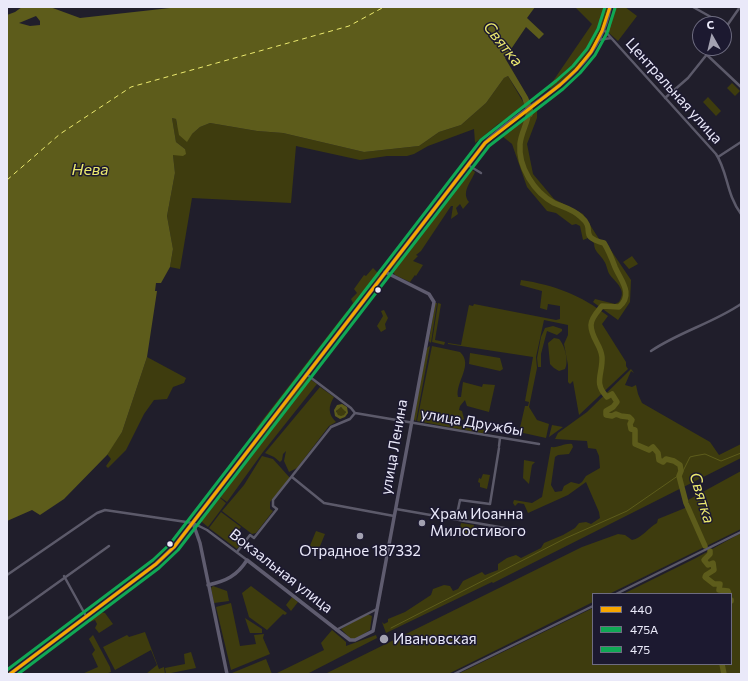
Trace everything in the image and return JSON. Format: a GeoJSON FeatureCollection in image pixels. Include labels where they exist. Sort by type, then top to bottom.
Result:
{"type":"FeatureCollection","features":[{"type":"Feature","properties":{"kind":"main road"},"geometry":{"type":"LineString","coordinates":[[10,674],[156,564],[174,547],[484,143],[573,75],[604,30],[610,7]]}},
{"type":"Feature","properties":{"kind":"street"},"geometry":{"type":"LineString","coordinates":[[694,7],[710,16]]}},
{"type":"Feature","properties":{"kind":"street"},"geometry":{"type":"LineString","coordinates":[[732,20],[740,7]]}},
{"type":"Feature","properties":{"kind":"street","name":"Центральная улица"},"geometry":{"type":"LineString","coordinates":[[604,30],[718,157],[732,201],[741,214]]}},
{"type":"Feature","properties":{"kind":"street"},"geometry":{"type":"LineString","coordinates":[[598,40],[611,38]]}},
{"type":"Feature","properties":{"kind":"street"},"geometry":{"type":"LineString","coordinates":[[665,98],[688,78],[706,56]]}},
{"type":"Feature","properties":{"kind":"street"},"geometry":{"type":"LineString","coordinates":[[708,56],[741,87]]}},
{"type":"Feature","properties":{"kind":"street"},"geometry":{"type":"LineString","coordinates":[[718,157],[741,142]]}},
{"type":"Feature","properties":{"kind":"street"},"geometry":{"type":"LineString","coordinates":[[468,164],[481,173]]}},
{"type":"Feature","properties":{"kind":"street","name":"улица Ленина"},"geometry":{"type":"LineString","coordinates":[[352,641],[373,632],[434,300],[429,294],[385,272]]}},
{"type":"Feature","properties":{"kind":"street"},"geometry":{"type":"LineString","coordinates":[[651,351],[667,340],[729,312],[741,304]]}},
{"type":"Feature","properties":{"kind":"street"},"geometry":{"type":"LineString","coordinates":[[237,552],[250,535],[254,538],[277,509],[273,506],[273,500],[331,427],[350,419],[355,414],[351,408],[306,374]]}},
{"type":"Feature","properties":{"kind":"street","name":"улица Дружбы"},"geometry":{"type":"LineString","coordinates":[[355,414],[539,444]]}},
{"type":"Feature","properties":{"kind":"street"},"geometry":{"type":"LineString","coordinates":[[456,519],[460,500],[490,504],[500,438]]}},
{"type":"Feature","properties":{"kind":"street"},"geometry":{"type":"LineString","coordinates":[[292,477],[324,503],[394,516]]}},
{"type":"Feature","properties":{"kind":"street"},"geometry":{"type":"LineString","coordinates":[[395,509],[505,528]]}},
{"type":"Feature","properties":{"kind":"street"},"geometry":{"type":"LineString","coordinates":[[7,575],[101,511],[193,523],[200,543],[227,674]]}},
{"type":"Feature","properties":{"kind":"street","name":"Вокзальная улица"},"geometry":{"type":"LineString","coordinates":[[193,523],[207,530],[237,552],[352,641]]}},
{"type":"Feature","properties":{"kind":"street"},"geometry":{"type":"LineString","coordinates":[[618,593],[741,532]]}},
{"type":"Feature","properties":{"kind":"street"},"geometry":{"type":"LineString","coordinates":[[7,619],[64,576],[109,546]]}},
{"type":"Feature","properties":{"kind":"street"},"geometry":{"type":"LineString","coordinates":[[208,585],[224,581],[237,574],[247,560]]}},
{"type":"Feature","properties":{"kind":"street"},"geometry":{"type":"LineString","coordinates":[[64,576],[86,617]]}},
{"type":"Feature","properties":{"kind":"street"},"geometry":{"type":"LineString","coordinates":[[454,674],[592,606]]}},
{"type":"Feature","properties":{"kind":"street"},"geometry":{"type":"LineString","coordinates":[[336,630],[377,608]]}},
{"type":"Feature","properties":{"kind":"shaded area"},"geometry":{"type":"Polygon","coordinates":[[[575,7],[608,7],[600,31],[587,53],[579,64],[561,82],[551,89],[549,87],[592,24],[575,7]]]}},
{"type":"Feature","properties":{"kind":"shaded area"},"geometry":{"type":"Polygon","coordinates":[[[615,7],[625,7],[637,16],[618,41],[609,33],[615,7]]]}},
{"type":"Feature","properties":{"kind":"shaded area"},"geometry":{"type":"Polygon","coordinates":[[[508,76],[526,107],[498,124],[475,143],[474,129],[428,146],[414,154],[407,156],[387,156],[360,160],[296,146],[291,203],[192,198],[180,269],[170,267],[173,249],[167,216],[175,173],[173,155],[183,155],[185,149],[176,142],[172,118],[176,119],[177,125],[192,134],[200,127],[210,123],[257,131],[283,133],[364,152],[419,146],[439,132],[461,125],[486,103],[504,78],[508,76]]]}},
{"type":"Feature","properties":{"kind":"shaded area"},"geometry":{"type":"Polygon","coordinates":[[[732,83],[740,91],[735,96],[727,88],[732,83]]]}},
{"type":"Feature","properties":{"kind":"shaded area"},"geometry":{"type":"Polygon","coordinates":[[[708,97],[721,111],[716,116],[703,102],[708,97]]]}},
{"type":"Feature","properties":{"kind":"shaded area"},"geometry":{"type":"Polygon","coordinates":[[[537,110],[537,118],[527,144],[533,174],[554,199],[583,214],[599,239],[606,243],[631,280],[630,302],[618,320],[593,302],[595,299],[615,304],[619,302],[622,294],[620,287],[608,272],[605,263],[596,251],[594,243],[588,238],[583,240],[580,226],[576,224],[572,225],[556,213],[547,211],[527,187],[512,144],[502,136],[507,130],[528,116],[532,117],[534,112],[537,110]]]}},
{"type":"Feature","properties":{"kind":"shaded area"},"geometry":{"type":"Polygon","coordinates":[[[472,170],[475,172],[466,191],[469,202],[463,209],[460,204],[456,208],[458,214],[451,219],[453,206],[451,206],[421,251],[416,255],[418,256],[413,261],[423,265],[416,276],[415,275],[410,282],[395,275],[392,270],[394,265],[414,242],[451,193],[472,170]]]}},
{"type":"Feature","properties":{"kind":"shaded area"},"geometry":{"type":"Polygon","coordinates":[[[632,256],[638,264],[629,269],[623,262],[632,256]]]}},
{"type":"Feature","properties":{"kind":"shaded area"},"geometry":{"type":"Polygon","coordinates":[[[373,268],[380,275],[352,309],[350,307],[353,303],[351,299],[357,293],[354,289],[364,275],[366,276],[373,268]]]}},
{"type":"Feature","properties":{"kind":"shaded area"},"geometry":{"type":"Polygon","coordinates":[[[521,280],[545,285],[567,292],[588,302],[608,316],[602,324],[626,362],[628,369],[579,415],[573,381],[570,384],[568,382],[568,365],[564,344],[568,335],[568,325],[544,320],[536,357],[537,368],[529,407],[537,420],[549,424],[546,438],[519,432],[525,406],[528,406],[529,402],[525,401],[533,357],[448,344],[461,345],[469,305],[473,306],[474,304],[556,320],[560,319],[560,306],[548,304],[547,310],[540,308],[542,291],[520,285],[521,280]]]}},
{"type":"Feature","properties":{"kind":"shaded area"},"geometry":{"type":"Polygon","coordinates":[[[435,303],[437,303],[431,343],[429,341],[435,303]]]}},
{"type":"Feature","properties":{"kind":"shaded area"},"geometry":{"type":"Polygon","coordinates":[[[438,303],[441,304],[435,340],[445,342],[444,345],[432,342],[438,303]]]}},
{"type":"Feature","properties":{"kind":"shaded area"},"geometry":{"type":"Polygon","coordinates":[[[384,310],[388,318],[385,324],[386,329],[381,332],[377,326],[383,316],[381,311],[384,310]]]}},
{"type":"Feature","properties":{"kind":"shaded area"},"geometry":{"type":"Polygon","coordinates":[[[347,311],[349,313],[257,434],[253,436],[257,427],[347,311]]]}},
{"type":"Feature","properties":{"kind":"shaded area"},"geometry":{"type":"Polygon","coordinates":[[[553,326],[562,329],[562,331],[557,335],[547,331],[541,354],[541,367],[538,367],[537,358],[541,337],[545,328],[553,326]]]}},
{"type":"Feature","properties":{"kind":"shaded area"},"geometry":{"type":"Polygon","coordinates":[[[554,338],[559,339],[565,349],[567,362],[565,369],[559,371],[550,364],[548,343],[554,338]]]}},
{"type":"Feature","properties":{"kind":"shaded area"},"geometry":{"type":"Polygon","coordinates":[[[430,346],[416,421],[413,419],[427,348],[430,346]]]}},
{"type":"Feature","properties":{"kind":"shaded area"},"geometry":{"type":"Polygon","coordinates":[[[432,346],[460,352],[464,357],[465,368],[459,385],[458,397],[461,397],[463,382],[482,387],[483,384],[495,385],[489,412],[467,406],[465,400],[460,406],[459,410],[462,411],[464,419],[460,421],[460,426],[485,430],[486,434],[417,421],[432,346]]]}},
{"type":"Feature","properties":{"kind":"shaded area"},"geometry":{"type":"Polygon","coordinates":[[[470,353],[500,358],[503,369],[500,371],[469,364],[470,353]]]}},
{"type":"Feature","properties":{"kind":"shaded area"},"geometry":{"type":"Polygon","coordinates":[[[147,357],[186,378],[184,383],[173,387],[167,399],[154,400],[144,414],[126,450],[108,468],[106,466],[111,459],[107,454],[122,432],[147,357]]]}},
{"type":"Feature","properties":{"kind":"shaded area"},"geometry":{"type":"Polygon","coordinates":[[[631,369],[634,373],[631,371],[625,385],[632,387],[636,385],[642,403],[710,442],[719,455],[741,444],[741,458],[493,583],[492,582],[386,633],[382,622],[384,624],[388,622],[388,619],[405,612],[431,595],[433,589],[444,585],[450,586],[453,591],[458,589],[463,581],[482,572],[485,575],[498,570],[498,564],[507,558],[516,555],[521,558],[541,548],[544,543],[575,528],[579,523],[586,522],[591,524],[600,518],[599,512],[586,482],[568,495],[528,513],[524,504],[518,503],[515,506],[513,503],[514,500],[532,503],[542,497],[551,447],[572,444],[573,447],[569,454],[558,455],[555,457],[551,485],[555,492],[562,491],[564,486],[571,482],[579,484],[586,476],[600,468],[599,456],[596,449],[588,448],[587,441],[555,439],[558,433],[587,412],[631,369]]]}},
{"type":"Feature","properties":{"kind":"shaded area"},"geometry":{"type":"Polygon","coordinates":[[[307,377],[317,384],[263,452],[227,502],[220,497],[224,493],[224,488],[307,377]]]}},
{"type":"Feature","properties":{"kind":"shaded area"},"geometry":{"type":"Polygon","coordinates":[[[320,387],[334,397],[330,407],[330,413],[336,422],[329,426],[297,468],[289,472],[284,461],[286,451],[280,462],[274,457],[265,453],[320,387]]]}},
{"type":"Feature","properties":{"kind":"shaded area"},"geometry":{"type":"Polygon","coordinates":[[[341,407],[346,412],[341,417],[336,412],[341,407]]]}},
{"type":"Feature","properties":{"kind":"shaded area"},"geometry":{"type":"Polygon","coordinates":[[[552,425],[563,427],[549,437],[552,425]]]}},
{"type":"Feature","properties":{"kind":"shaded area"},"geometry":{"type":"Polygon","coordinates":[[[262,456],[273,459],[290,478],[270,502],[270,509],[273,511],[256,533],[252,534],[222,511],[244,485],[262,456]]]}},
{"type":"Feature","properties":{"kind":"shaded area"},"geometry":{"type":"Polygon","coordinates":[[[524,460],[535,462],[532,465],[529,484],[523,478],[524,460]]]}},
{"type":"Feature","properties":{"kind":"shaded area"},"geometry":{"type":"Polygon","coordinates":[[[741,471],[741,529],[611,593],[592,593],[592,602],[448,674],[325,674],[582,547],[618,534],[625,535],[632,540],[636,539],[657,523],[658,519],[690,506],[688,500],[741,471]]]}},
{"type":"Feature","properties":{"kind":"shaded area"},"geometry":{"type":"Polygon","coordinates":[[[483,474],[490,475],[487,489],[480,487],[480,483],[478,482],[479,478],[481,479],[483,474]]]}},
{"type":"Feature","properties":{"kind":"shaded area"},"geometry":{"type":"Polygon","coordinates":[[[219,497],[226,503],[208,527],[200,518],[219,497]]]}},
{"type":"Feature","properties":{"kind":"shaded area"},"geometry":{"type":"Polygon","coordinates":[[[221,512],[241,527],[233,538],[241,544],[237,549],[209,528],[221,512]]]}},
{"type":"Feature","properties":{"kind":"shaded area"},"geometry":{"type":"Polygon","coordinates":[[[461,523],[474,525],[473,534],[459,533],[461,523]]]}},
{"type":"Feature","properties":{"kind":"shaded area"},"geometry":{"type":"Polygon","coordinates":[[[316,531],[325,534],[318,551],[309,548],[316,531]]]}},
{"type":"Feature","properties":{"kind":"shaded area"},"geometry":{"type":"Polygon","coordinates":[[[741,533],[741,674],[458,674],[592,608],[592,665],[732,665],[732,593],[625,593],[696,558],[741,533]]]}},
{"type":"Feature","properties":{"kind":"shaded area"},"geometry":{"type":"Polygon","coordinates":[[[213,586],[227,591],[229,601],[214,603],[211,588],[213,586]]]}},
{"type":"Feature","properties":{"kind":"shaded area"},"geometry":{"type":"Polygon","coordinates":[[[251,586],[287,613],[285,615],[283,614],[267,630],[249,617],[242,593],[251,586]]]}},
{"type":"Feature","properties":{"kind":"shaded area"},"geometry":{"type":"Polygon","coordinates":[[[292,597],[298,602],[291,611],[286,605],[292,597]]]}},
{"type":"Feature","properties":{"kind":"shaded area"},"geometry":{"type":"Polygon","coordinates":[[[231,603],[240,646],[256,644],[254,635],[264,634],[263,638],[270,654],[231,670],[216,607],[231,603]]]}},
{"type":"Feature","properties":{"kind":"shaded area"},"geometry":{"type":"Polygon","coordinates":[[[100,612],[105,613],[113,624],[99,633],[95,628],[97,624],[95,620],[90,622],[89,620],[100,612]]]}},
{"type":"Feature","properties":{"kind":"shaded area"},"geometry":{"type":"Polygon","coordinates":[[[367,614],[372,616],[370,630],[355,639],[351,639],[341,629],[367,614]]]}},
{"type":"Feature","properties":{"kind":"shaded area"},"geometry":{"type":"Polygon","coordinates":[[[245,618],[262,629],[262,633],[250,633],[245,618]]]}},
{"type":"Feature","properties":{"kind":"shaded area"},"geometry":{"type":"Polygon","coordinates":[[[332,630],[346,642],[346,646],[376,635],[377,638],[307,674],[275,674],[324,650],[321,643],[332,630]]]}},
{"type":"Feature","properties":{"kind":"shaded area"},"geometry":{"type":"Polygon","coordinates":[[[145,632],[159,669],[164,667],[165,674],[146,674],[157,665],[151,650],[115,670],[103,647],[127,635],[129,637],[145,632]]]}},
{"type":"Feature","properties":{"kind":"shaded area"},"geometry":{"type":"Polygon","coordinates":[[[93,635],[110,667],[111,672],[100,674],[82,674],[98,667],[92,654],[95,650],[89,639],[93,635]]]}},
{"type":"Feature","properties":{"kind":"shaded area"},"geometry":{"type":"Polygon","coordinates":[[[191,652],[196,668],[166,674],[165,668],[185,664],[184,654],[191,652]]]}},
{"type":"Feature","properties":{"kind":"shaded area"},"geometry":{"type":"Polygon","coordinates":[[[266,659],[272,674],[232,674],[232,673],[266,659]]]}},
{"type":"Feature","properties":{"kind":"water","name":"Нева"},"geometry":{"type":"Polygon","coordinates":[[[22,7],[50,7],[80,18],[179,7],[535,7],[527,18],[544,34],[539,39],[526,27],[505,58],[528,97],[534,112],[532,117],[528,116],[522,98],[508,76],[504,78],[486,103],[461,125],[439,132],[419,146],[364,152],[283,133],[257,131],[210,123],[200,127],[192,134],[187,142],[179,135],[176,119],[172,118],[176,142],[185,149],[186,154],[183,156],[173,155],[175,173],[167,216],[173,249],[170,267],[161,283],[156,283],[155,291],[157,291],[147,357],[122,432],[107,455],[64,499],[40,515],[32,510],[7,521],[7,15],[22,7]],[[36,16],[19,23],[30,26],[40,25],[40,21],[36,16]]]}},
{"type":"Feature","properties":{"kind":"water"},"geometry":{"type":"Polygon","coordinates":[[[342,404],[347,407],[348,413],[345,417],[340,419],[335,416],[334,410],[337,405],[342,404]],[[341,407],[336,411],[338,415],[341,416],[346,412],[341,407]]]}},
{"type":"Feature","properties":{"kind":"waterway"},"geometry":{"type":"LineString","coordinates":[[609,32],[614,7]]}},
{"type":"Feature","properties":{"kind":"waterway","name":"Святка"},"geometry":{"type":"LineString","coordinates":[[529,109],[528,118],[520,144],[522,161],[529,178],[534,186],[547,198],[554,203],[568,208],[578,214],[588,226],[589,235],[591,238],[604,243],[625,287],[626,297],[619,307],[602,306],[591,322],[591,330],[602,357],[600,387],[607,397],[612,394],[617,402],[613,407],[606,411],[606,415],[612,416],[616,414],[629,417],[632,420],[630,424],[631,429],[635,430],[635,444],[649,450],[653,447],[658,453],[659,460],[663,462],[666,459],[674,461],[680,465],[681,471],[679,476],[686,503],[705,546]]}},
{"type":"Feature","properties":{"kind":"waterway"},"geometry":{"type":"LineString","coordinates":[[391,628],[566,538],[627,511],[682,473],[690,457],[705,454],[721,461],[741,453]]}},
{"type":"Feature","properties":{"kind":"waterway","name":"Святка"},"geometry":{"type":"LineString","coordinates":[[710,551],[710,554],[704,560],[708,565],[713,563],[714,570],[705,577],[714,584],[720,584],[719,590],[728,591],[729,593]]}},
{"type":"Feature","properties":{"kind":"waterway","name":"Святка"},"geometry":{"type":"LineString","coordinates":[[722,665],[724,674]]}},
{"type":"Feature","properties":{"kind":"ferry route"},"geometry":{"type":"LineString","coordinates":[[7,180],[60,134],[131,87],[349,26],[384,7]]}},
{"type":"Feature","properties":{"kind":"transit line","name":"475"},"geometry":{"type":"LineString","coordinates":[[7,670],[153,560],[170,544],[481,140],[573,66],[587,49],[598,29],[605,7]]}},
{"type":"Feature","properties":{"kind":"transit line","name":"440"},"geometry":{"type":"LineString","coordinates":[[10,674],[156,564],[174,547],[485,143],[560,85],[576,70],[591,52],[602,31],[610,7]]}},
{"type":"Feature","properties":{"kind":"transit line","name":"475А"},"geometry":{"type":"LineString","coordinates":[[18,674],[159,568],[178,550],[489,146],[563,89],[580,73],[595,55],[607,33],[615,8]]}},
{"type":"Feature","properties":{"kind":"place","name":"Храм Иоанна Милостивого"},"geometry":{"type":"Point","coordinates":[422,523]}},
{"type":"Feature","properties":{"kind":"place","name":"Отрадное 187332"},"geometry":{"type":"Point","coordinates":[360,536]}},
{"type":"Feature","properties":{"kind":"place","name":"Ивановская"},"geometry":{"type":"Point","coordinates":[384,639]}}]}
